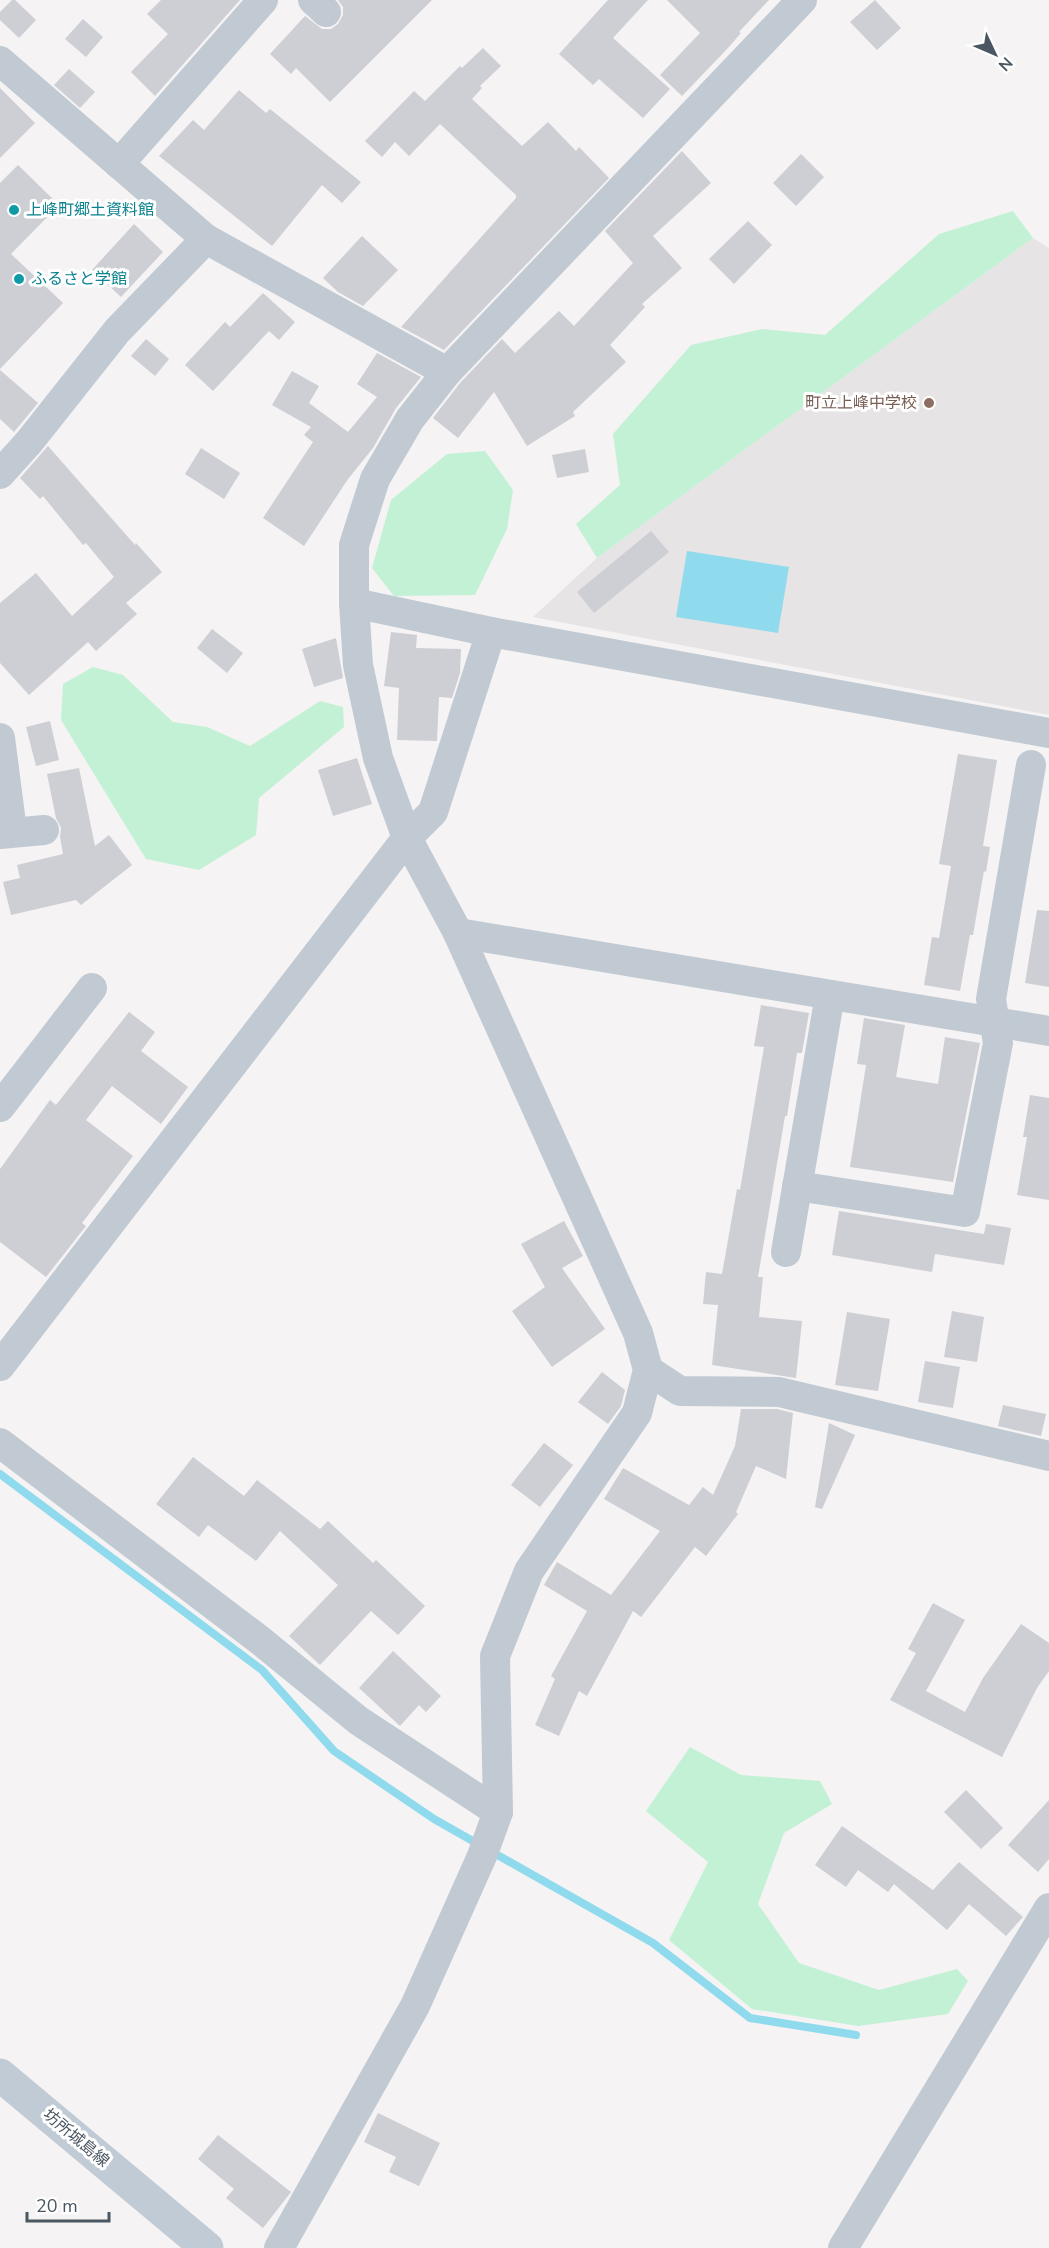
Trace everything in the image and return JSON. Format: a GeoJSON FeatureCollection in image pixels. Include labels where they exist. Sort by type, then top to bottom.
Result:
{"type":"FeatureCollection","features":[{"type":"Feature","properties":{"kind":"main road","name":"坊所城島線"},"geometry":{"type":"LineString","coordinates":[[0,2075],[207,2248]]}},
{"type":"Feature","properties":{"kind":"street"},"geometry":{"type":"LineString","coordinates":[[119,164],[263,0]]}},
{"type":"Feature","properties":{"kind":"street"},"geometry":{"type":"LineString","coordinates":[[279,2248],[415,2006],[482,1856],[498,1812],[495,1656],[530,1571],[637,1413],[648,1370],[638,1333],[458,933],[407,838],[378,758],[358,665],[354,603],[354,545],[375,479],[410,419],[447,372],[802,0]]}},
{"type":"Feature","properties":{"kind":"street"},"geometry":{"type":"LineString","coordinates":[[0,61],[206,239],[447,372]]}},
{"type":"Feature","properties":{"kind":"street"},"geometry":{"type":"LineString","coordinates":[[0,474],[29,442],[117,331],[206,239]]}},
{"type":"Feature","properties":{"kind":"street"},"geometry":{"type":"LineString","coordinates":[[354,603],[491,632],[1049,733]]}},
{"type":"Feature","properties":{"kind":"street"},"geometry":{"type":"LineString","coordinates":[[0,1366],[407,838],[433,812],[491,632]]}},
{"type":"Feature","properties":{"kind":"street"},"geometry":{"type":"LineString","coordinates":[[0,738],[6,832],[44,830]]}},
{"type":"Feature","properties":{"kind":"street"},"geometry":{"type":"LineString","coordinates":[[797,1186],[965,1212],[998,1043],[991,999],[1031,765]]}},
{"type":"Feature","properties":{"kind":"street"},"geometry":{"type":"LineString","coordinates":[[458,933],[1049,1031]]}},
{"type":"Feature","properties":{"kind":"street"},"geometry":{"type":"LineString","coordinates":[[0,1107],[92,988]]}},
{"type":"Feature","properties":{"kind":"street"},"geometry":{"type":"LineString","coordinates":[[786,1252],[830,994]]}},
{"type":"Feature","properties":{"kind":"street"},"geometry":{"type":"LineString","coordinates":[[648,1370],[680,1390],[779,1392],[1049,1456]]}},
{"type":"Feature","properties":{"kind":"street"},"geometry":{"type":"LineString","coordinates":[[0,1443],[261,1641],[359,1721],[498,1812]]}},
{"type":"Feature","properties":{"kind":"street"},"geometry":{"type":"LineString","coordinates":[[843,2248],[1049,1908]]}},
{"type":"Feature","properties":{"kind":"shaded area","name":"町立上峰中学校"},"geometry":{"type":"Polygon","coordinates":[[[1033,238],[1049,248],[1049,715],[533,617],[597,558],[1033,238]]]}},
{"type":"Feature","properties":{"kind":"green space"},"geometry":{"type":"Polygon","coordinates":[[[1013,211],[1033,238],[597,558],[576,524],[620,485],[613,434],[691,345],[762,329],[825,335],[939,234],[1013,211]]]}},
{"type":"Feature","properties":{"kind":"green space"},"geometry":{"type":"Polygon","coordinates":[[[485,451],[513,490],[507,529],[475,595],[394,596],[372,568],[391,500],[447,454],[485,451]]]}},
{"type":"Feature","properties":{"kind":"green space"},"geometry":{"type":"Polygon","coordinates":[[[93,667],[123,675],[173,722],[207,727],[250,746],[320,701],[343,707],[344,727],[259,798],[256,835],[199,870],[146,859],[61,720],[63,684],[93,667]]]}},
{"type":"Feature","properties":{"kind":"green space"},"geometry":{"type":"Polygon","coordinates":[[[690,1747],[741,1775],[820,1781],[832,1804],[784,1833],[758,1904],[799,1963],[879,1990],[957,1969],[968,1981],[948,2014],[858,2026],[752,2009],[669,1940],[708,1862],[646,1811],[690,1747]]]}},
{"type":"Feature","properties":{"kind":"water"},"geometry":{"type":"Polygon","coordinates":[[[687,551],[789,567],[778,633],[676,617],[687,551]]]}},
{"type":"Feature","properties":{"kind":"building"},"geometry":{"type":"Polygon","coordinates":[[[12,0],[15,0],[36,20],[19,38],[0,20],[0,12],[12,0]]]}},
{"type":"Feature","properties":{"kind":"building"},"geometry":{"type":"Polygon","coordinates":[[[161,0],[240,0],[155,96],[131,72],[168,34],[147,14],[161,0]]]}},
{"type":"Feature","properties":{"kind":"building"},"geometry":{"type":"Polygon","coordinates":[[[338,0],[432,0],[330,102],[296,68],[291,74],[270,54],[305,16],[322,29],[331,29],[338,24],[343,15],[343,7],[338,0]]]}},
{"type":"Feature","properties":{"kind":"building"},"geometry":{"type":"Polygon","coordinates":[[[608,0],[648,0],[613,38],[670,89],[643,118],[599,79],[593,85],[559,54],[608,0]]]}},
{"type":"Feature","properties":{"kind":"building"},"geometry":{"type":"Polygon","coordinates":[[[667,0],[769,0],[739,32],[741,33],[728,48],[682,96],[660,75],[700,33],[667,0]]]}},
{"type":"Feature","properties":{"kind":"building"},"geometry":{"type":"Polygon","coordinates":[[[875,0],[901,28],[877,50],[850,22],[875,0]]]}},
{"type":"Feature","properties":{"kind":"building"},"geometry":{"type":"Polygon","coordinates":[[[83,19],[103,37],[86,57],[65,39],[83,19]]]}},
{"type":"Feature","properties":{"kind":"building"},"geometry":{"type":"Polygon","coordinates":[[[483,48],[501,66],[480,86],[482,88],[472,99],[522,146],[548,122],[576,151],[579,147],[609,178],[444,350],[401,327],[516,198],[516,195],[440,124],[409,156],[395,142],[382,157],[365,141],[414,91],[425,101],[460,66],[462,68],[483,48]]]}},
{"type":"Feature","properties":{"kind":"building"},"geometry":{"type":"Polygon","coordinates":[[[69,69],[95,92],[80,108],[54,85],[69,69]]]}},
{"type":"Feature","properties":{"kind":"building"},"geometry":{"type":"Polygon","coordinates":[[[0,88],[35,123],[0,158],[0,88]]]}},
{"type":"Feature","properties":{"kind":"building"},"geometry":{"type":"Polygon","coordinates":[[[239,90],[266,113],[270,109],[361,182],[342,203],[322,185],[272,246],[159,156],[193,120],[204,130],[239,90]]]}},
{"type":"Feature","properties":{"kind":"building"},"geometry":{"type":"Polygon","coordinates":[[[682,151],[711,183],[653,236],[682,268],[642,304],[645,307],[610,345],[626,362],[573,412],[575,416],[527,446],[494,392],[458,438],[433,418],[460,383],[502,339],[515,353],[559,311],[574,326],[633,263],[605,231],[682,151]]]}},
{"type":"Feature","properties":{"kind":"building"},"geometry":{"type":"Polygon","coordinates":[[[801,154],[824,177],[796,206],[773,183],[801,154]]]}},
{"type":"Feature","properties":{"kind":"building","name":"ふるさと学館"},"geometry":{"type":"Polygon","coordinates":[[[18,165],[59,205],[11,254],[63,303],[0,369],[0,183],[18,165]]]}},
{"type":"Feature","properties":{"kind":"building"},"geometry":{"type":"Polygon","coordinates":[[[748,221],[772,245],[734,284],[709,259],[748,221]]]}},
{"type":"Feature","properties":{"kind":"building"},"geometry":{"type":"Polygon","coordinates":[[[134,224],[163,252],[121,297],[92,270],[134,224]]]}},
{"type":"Feature","properties":{"kind":"building"},"geometry":{"type":"Polygon","coordinates":[[[362,236],[398,270],[363,306],[338,292],[323,278],[362,236]]]}},
{"type":"Feature","properties":{"kind":"building"},"geometry":{"type":"Polygon","coordinates":[[[263,293],[295,322],[279,340],[269,331],[213,391],[185,365],[225,322],[230,327],[263,293]]]}},
{"type":"Feature","properties":{"kind":"building"},"geometry":{"type":"Polygon","coordinates":[[[146,339],[169,359],[155,376],[131,356],[146,339]]]}},
{"type":"Feature","properties":{"kind":"building"},"geometry":{"type":"Polygon","coordinates":[[[377,353],[421,377],[396,408],[373,448],[348,479],[304,546],[263,518],[313,442],[304,435],[311,427],[272,405],[292,371],[319,386],[309,403],[348,432],[377,397],[357,384],[377,353]]]}},
{"type":"Feature","properties":{"kind":"building"},"geometry":{"type":"Polygon","coordinates":[[[0,370],[38,403],[14,432],[0,419],[0,370]]]}},
{"type":"Feature","properties":{"kind":"building"},"geometry":{"type":"Polygon","coordinates":[[[48,446],[135,545],[136,543],[162,572],[126,603],[137,614],[96,651],[88,642],[29,695],[0,663],[0,603],[36,573],[72,616],[114,577],[86,543],[83,545],[43,496],[40,499],[20,478],[48,446]]]}},
{"type":"Feature","properties":{"kind":"building"},"geometry":{"type":"Polygon","coordinates":[[[201,448],[240,473],[224,499],[185,474],[201,448]]]}},
{"type":"Feature","properties":{"kind":"building"},"geometry":{"type":"Polygon","coordinates":[[[585,449],[589,472],[557,478],[552,455],[585,449]]]}},
{"type":"Feature","properties":{"kind":"building"},"geometry":{"type":"Polygon","coordinates":[[[651,531],[669,552],[594,613],[577,592],[651,531]]]}},
{"type":"Feature","properties":{"kind":"building"},"geometry":{"type":"Polygon","coordinates":[[[212,629],[243,653],[227,673],[197,648],[212,629]]]}},
{"type":"Feature","properties":{"kind":"building"},"geometry":{"type":"Polygon","coordinates":[[[391,632],[417,635],[416,648],[461,649],[460,673],[452,698],[439,697],[437,741],[397,740],[399,688],[384,686],[391,632]]]}},
{"type":"Feature","properties":{"kind":"building"},"geometry":{"type":"Polygon","coordinates":[[[336,638],[343,678],[314,687],[302,649],[336,638]]]}},
{"type":"Feature","properties":{"kind":"building"},"geometry":{"type":"Polygon","coordinates":[[[50,721],[59,760],[36,766],[26,727],[50,721]]]}},
{"type":"Feature","properties":{"kind":"building"},"geometry":{"type":"Polygon","coordinates":[[[958,754],[997,760],[983,846],[990,847],[986,872],[984,871],[960,991],[924,985],[932,937],[939,938],[951,866],[939,864],[958,754]]]}},
{"type":"Feature","properties":{"kind":"building"},"geometry":{"type":"Polygon","coordinates":[[[357,758],[372,804],[333,816],[318,770],[357,758]]]}},
{"type":"Feature","properties":{"kind":"building"},"geometry":{"type":"Polygon","coordinates":[[[79,768],[95,846],[109,835],[132,865],[81,905],[76,900],[11,915],[3,882],[20,878],[17,865],[63,854],[61,828],[56,818],[47,774],[79,768]]]}},
{"type":"Feature","properties":{"kind":"building"},"geometry":{"type":"Polygon","coordinates":[[[1037,910],[1049,911],[1049,987],[1025,983],[1037,910]]]}},
{"type":"Feature","properties":{"kind":"building"},"geometry":{"type":"Polygon","coordinates":[[[761,1005],[809,1013],[802,1053],[797,1053],[758,1277],[763,1277],[759,1317],[802,1321],[796,1378],[712,1365],[718,1305],[703,1304],[706,1272],[722,1274],[737,1189],[740,1190],[764,1047],[754,1046],[761,1005]]]}},
{"type":"Feature","properties":{"kind":"building"},"geometry":{"type":"Polygon","coordinates":[[[129,1012],[155,1032],[141,1051],[188,1087],[161,1124],[112,1086],[86,1120],[133,1156],[82,1223],[86,1226],[46,1277],[0,1242],[0,1169],[50,1100],[56,1105],[129,1012]]]}},
{"type":"Feature","properties":{"kind":"building"},"geometry":{"type":"Polygon","coordinates":[[[864,1018],[905,1025],[896,1077],[938,1084],[945,1037],[980,1043],[953,1182],[850,1167],[866,1065],[857,1064],[864,1018]]]}},
{"type":"Feature","properties":{"kind":"building"},"geometry":{"type":"Polygon","coordinates":[[[1030,1095],[1049,1098],[1049,1200],[1017,1195],[1027,1137],[1023,1137],[1030,1095]]]}},
{"type":"Feature","properties":{"kind":"building"},"geometry":{"type":"Polygon","coordinates":[[[839,1211],[984,1234],[986,1224],[1011,1228],[1004,1265],[935,1254],[932,1272],[832,1255],[839,1211]]]}},
{"type":"Feature","properties":{"kind":"building"},"geometry":{"type":"Polygon","coordinates":[[[564,1221],[583,1256],[562,1268],[605,1329],[552,1367],[512,1311],[545,1287],[521,1244],[564,1221]]]}},
{"type":"Feature","properties":{"kind":"building"},"geometry":{"type":"Polygon","coordinates":[[[952,1311],[984,1317],[977,1362],[944,1357],[952,1311]]]}},
{"type":"Feature","properties":{"kind":"building"},"geometry":{"type":"Polygon","coordinates":[[[847,1312],[890,1319],[878,1391],[835,1385],[847,1312]]]}},
{"type":"Feature","properties":{"kind":"building"},"geometry":{"type":"Polygon","coordinates":[[[925,1361],[960,1367],[953,1408],[918,1402],[925,1361]]]}},
{"type":"Feature","properties":{"kind":"building"},"geometry":{"type":"Polygon","coordinates":[[[602,1372],[625,1390],[621,1406],[608,1424],[578,1402],[602,1372]]]}},
{"type":"Feature","properties":{"kind":"building"},"geometry":{"type":"Polygon","coordinates":[[[1003,1405],[1046,1414],[1041,1436],[998,1426],[1003,1405]]]}},
{"type":"Feature","properties":{"kind":"building"},"geometry":{"type":"Polygon","coordinates":[[[741,1409],[777,1409],[793,1413],[786,1479],[756,1466],[736,1512],[738,1514],[706,1556],[695,1547],[641,1617],[633,1611],[587,1696],[579,1691],[559,1736],[535,1725],[555,1679],[551,1676],[587,1611],[544,1585],[557,1562],[611,1595],[660,1531],[604,1499],[623,1468],[689,1505],[703,1487],[713,1495],[735,1446],[741,1409]]]}},
{"type":"Feature","properties":{"kind":"building"},"geometry":{"type":"Polygon","coordinates":[[[829,1423],[855,1435],[822,1509],[815,1507],[829,1423]]]}},
{"type":"Feature","properties":{"kind":"building"},"geometry":{"type":"Polygon","coordinates":[[[544,1443],[573,1465],[540,1507],[511,1485],[544,1443]]]}},
{"type":"Feature","properties":{"kind":"building"},"geometry":{"type":"Polygon","coordinates":[[[193,1457],[244,1496],[257,1480],[320,1529],[328,1521],[373,1563],[376,1560],[425,1606],[398,1635],[371,1611],[320,1665],[289,1636],[338,1585],[280,1531],[256,1561],[208,1525],[199,1537],[156,1504],[193,1457]]]}},
{"type":"Feature","properties":{"kind":"building"},"geometry":{"type":"Polygon","coordinates":[[[933,1603],[965,1620],[926,1691],[965,1712],[983,1678],[1021,1624],[1049,1643],[1049,1671],[1037,1688],[1002,1757],[890,1700],[916,1653],[908,1649],[933,1603]]]}},
{"type":"Feature","properties":{"kind":"building"},"geometry":{"type":"Polygon","coordinates":[[[393,1651],[441,1696],[426,1712],[419,1705],[400,1726],[359,1688],[393,1651]]]}},
{"type":"Feature","properties":{"kind":"building"},"geometry":{"type":"Polygon","coordinates":[[[966,1790],[1003,1828],[981,1849],[944,1812],[966,1790]]]}},
{"type":"Feature","properties":{"kind":"building"},"geometry":{"type":"Polygon","coordinates":[[[1049,1800],[1049,1859],[1038,1872],[1008,1845],[1049,1800]]]}},
{"type":"Feature","properties":{"kind":"building"},"geometry":{"type":"Polygon","coordinates":[[[842,1826],[933,1890],[959,1862],[1023,1917],[1006,1936],[969,1904],[947,1930],[894,1884],[888,1892],[858,1870],[846,1887],[815,1865],[842,1826]]]}},
{"type":"Feature","properties":{"kind":"building"},"geometry":{"type":"Polygon","coordinates":[[[378,2113],[440,2143],[419,2186],[389,2172],[396,2157],[364,2142],[378,2113]]]}},
{"type":"Feature","properties":{"kind":"building"},"geometry":{"type":"Polygon","coordinates":[[[218,2135],[291,2192],[263,2228],[226,2198],[234,2189],[198,2159],[218,2135]]]}},
{"type":"Feature","properties":{"kind":"waterway"},"geometry":{"type":"LineString","coordinates":[[0,1474],[262,1670],[334,1751],[434,1819],[653,1943],[750,2018],[856,2035]]}},
{"type":"Feature","properties":{"kind":"place","name":"上峰町郷土資料館"},"geometry":{"type":"Point","coordinates":[14,210]}},
{"type":"Feature","properties":{"kind":"place","name":"ふるさと学館"},"geometry":{"type":"Point","coordinates":[19,279]}},
{"type":"Feature","properties":{"kind":"place","name":"町立上峰中学校"},"geometry":{"type":"Point","coordinates":[929,403]}}]}
